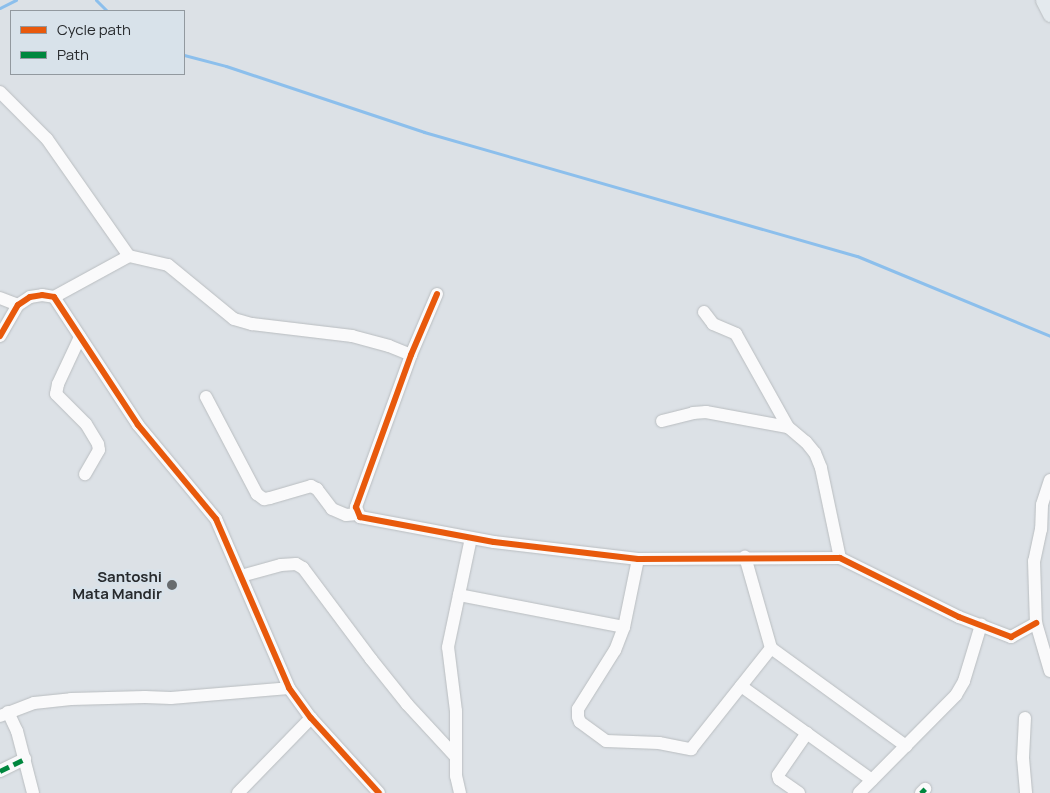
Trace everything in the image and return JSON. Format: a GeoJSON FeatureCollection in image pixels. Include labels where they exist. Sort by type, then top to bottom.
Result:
{"type":"FeatureCollection","features":[{"type":"Feature","properties":{"kind":"main road"},"geometry":{"type":"LineString","coordinates":[[1044,0],[1050,14]]}},
{"type":"Feature","properties":{"kind":"street"},"geometry":{"type":"LineString","coordinates":[[0,92],[47,140],[129,256]]}},
{"type":"Feature","properties":{"kind":"street"},"geometry":{"type":"LineString","coordinates":[[0,336],[18,305],[30,297],[42,295],[54,297],[129,256],[168,265],[234,319],[252,324],[352,336],[389,346],[411,355]]}},
{"type":"Feature","properties":{"kind":"street"},"geometry":{"type":"LineString","coordinates":[[437,294],[411,355],[356,507],[358,514],[365,519],[471,538],[638,559],[840,558],[959,617],[1011,637],[1042,629]]}},
{"type":"Feature","properties":{"kind":"street"},"geometry":{"type":"LineString","coordinates":[[54,297],[138,425],[216,519],[290,688],[311,718],[379,793]]}},
{"type":"Feature","properties":{"kind":"street"},"geometry":{"type":"LineString","coordinates":[[0,298],[18,305]]}},
{"type":"Feature","properties":{"kind":"street"},"geometry":{"type":"LineString","coordinates":[[704,312],[713,324],[736,334],[788,428],[806,442],[815,453],[821,468],[840,558]]}},
{"type":"Feature","properties":{"kind":"street"},"geometry":{"type":"LineString","coordinates":[[80,337],[58,384],[56,394],[86,424],[98,444],[99,450],[85,474]]}},
{"type":"Feature","properties":{"kind":"street"},"geometry":{"type":"LineString","coordinates":[[206,397],[257,494],[264,499],[311,486],[317,489],[332,509],[346,515],[358,514]]}},
{"type":"Feature","properties":{"kind":"street"},"geometry":{"type":"LineString","coordinates":[[662,421],[693,412],[706,412],[788,428]]}},
{"type":"Feature","properties":{"kind":"street"},"geometry":{"type":"LineString","coordinates":[[1050,480],[1042,505],[1041,529],[1034,561],[1042,629],[1050,671]]}},
{"type":"Feature","properties":{"kind":"street"},"geometry":{"type":"LineString","coordinates":[[460,793],[456,757],[456,712],[448,648],[471,538]]}},
{"type":"Feature","properties":{"kind":"street"},"geometry":{"type":"LineString","coordinates":[[745,557],[771,648],[906,746]]}},
{"type":"Feature","properties":{"kind":"street"},"geometry":{"type":"LineString","coordinates":[[638,559],[624,627],[615,650],[578,709],[580,722],[606,741],[659,743],[691,749],[771,648]]}},
{"type":"Feature","properties":{"kind":"street"},"geometry":{"type":"LineString","coordinates":[[241,576],[281,565],[296,564],[303,568],[377,666],[456,757]]}},
{"type":"Feature","properties":{"kind":"street"},"geometry":{"type":"LineString","coordinates":[[459,595],[624,627]]}},
{"type":"Feature","properties":{"kind":"street"},"geometry":{"type":"LineString","coordinates":[[858,793],[956,695],[964,680],[981,625]]}},
{"type":"Feature","properties":{"kind":"street"},"geometry":{"type":"LineString","coordinates":[[741,686],[872,780]]}},
{"type":"Feature","properties":{"kind":"street"},"geometry":{"type":"LineString","coordinates":[[33,793],[17,731],[4,714],[34,703],[71,699],[145,696],[171,698],[290,688]]}},
{"type":"Feature","properties":{"kind":"street"},"geometry":{"type":"LineString","coordinates":[[238,793],[311,718]]}},
{"type":"Feature","properties":{"kind":"street"},"geometry":{"type":"LineString","coordinates":[[1025,718],[1023,758],[1026,793]]}},
{"type":"Feature","properties":{"kind":"street"},"geometry":{"type":"LineString","coordinates":[[799,793],[779,779],[778,775],[807,734]]}},
{"type":"Feature","properties":{"kind":"street"},"geometry":{"type":"LineString","coordinates":[[0,771],[25,760]]}},
{"type":"Feature","properties":{"kind":"waterway"},"geometry":{"type":"LineString","coordinates":[[0,8],[16,0]]}},
{"type":"Feature","properties":{"kind":"waterway"},"geometry":{"type":"LineString","coordinates":[[96,0],[106,10]]}},
{"type":"Feature","properties":{"kind":"waterway"},"geometry":{"type":"LineString","coordinates":[[185,55],[226,66],[424,132],[857,256],[1050,336]]}},
{"type":"Feature","properties":{"kind":"marked path"},"geometry":{"type":"LineString","coordinates":[[0,771],[25,759]]}},
{"type":"Feature","properties":{"kind":"marked path"},"geometry":{"type":"LineString","coordinates":[[921,793],[925,789]]}},
{"type":"Feature","properties":{"kind":"cycle path"},"geometry":{"type":"LineString","coordinates":[[437,294],[411,355],[356,507],[360,517],[494,542],[638,559],[840,558],[959,617],[1011,637],[1036,623]]}},
{"type":"Feature","properties":{"kind":"cycle path"},"geometry":{"type":"LineString","coordinates":[[0,336],[18,305],[30,297],[42,295],[54,297],[138,425],[216,519],[289,688],[311,718],[379,793]]}},
{"type":"Feature","properties":{"kind":"place","name":"Santoshi Mata Mandir"},"geometry":{"type":"Point","coordinates":[172,585]}}]}
